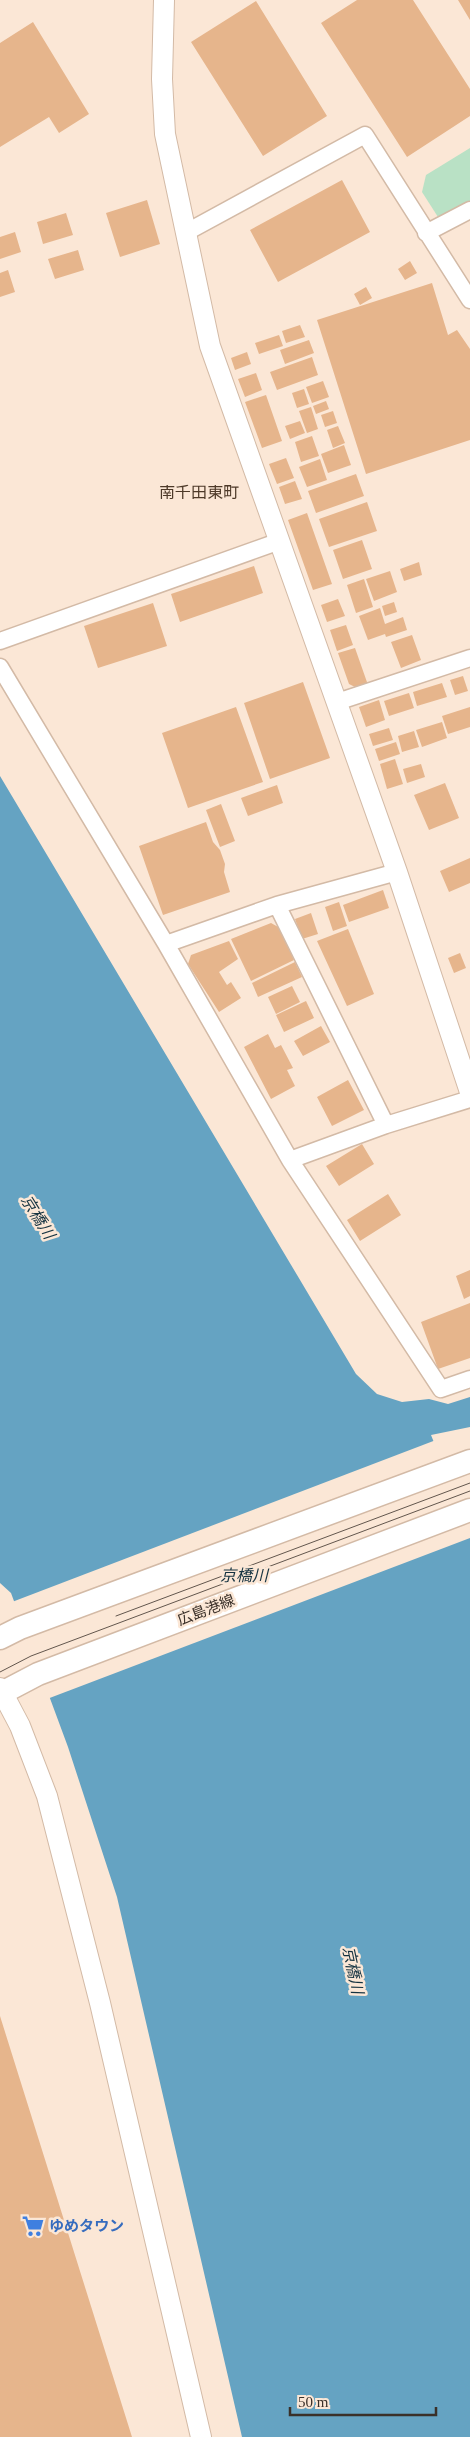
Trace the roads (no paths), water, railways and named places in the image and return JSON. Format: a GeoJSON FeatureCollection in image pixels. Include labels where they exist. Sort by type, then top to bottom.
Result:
{"type":"FeatureCollection","features":[{"type":"Feature","properties":{"kind":"main road"},"geometry":{"type":"LineString","coordinates":[[0,1638],[20,1628],[470,1461]]}},
{"type":"Feature","properties":{"kind":"main road","name":"広島港線"},"geometry":{"type":"LineString","coordinates":[[1,1691],[38,1674],[467,1511]]}},
{"type":"Feature","properties":{"kind":"street"},"geometry":{"type":"LineString","coordinates":[[164,0],[162,79],[165,134],[210,346],[397,872],[470,1092]]}},
{"type":"Feature","properties":{"kind":"street"},"geometry":{"type":"LineString","coordinates":[[185,233],[365,135],[426,234],[470,300]]}},
{"type":"Feature","properties":{"kind":"street"},"geometry":{"type":"LineString","coordinates":[[426,234],[470,210]]}},
{"type":"Feature","properties":{"kind":"street"},"geometry":{"type":"LineString","coordinates":[[0,641],[280,541]]}},
{"type":"Feature","properties":{"kind":"street"},"geometry":{"type":"LineString","coordinates":[[337,702],[470,658]]}},
{"type":"Feature","properties":{"kind":"street"},"geometry":{"type":"LineString","coordinates":[[0,667],[166,944],[290,1160],[441,1389],[470,1379]]}},
{"type":"Feature","properties":{"kind":"street"},"geometry":{"type":"LineString","coordinates":[[166,944],[277,905],[397,872]]}},
{"type":"Feature","properties":{"kind":"street"},"geometry":{"type":"LineString","coordinates":[[277,905],[386,1125]]}},
{"type":"Feature","properties":{"kind":"street"},"geometry":{"type":"LineString","coordinates":[[290,1160],[386,1125],[470,1099]]}},
{"type":"Feature","properties":{"kind":"street"},"geometry":{"type":"LineString","coordinates":[[1,1691],[20,1726],[47,1796],[100,2003],[201,2437]]}},
{"type":"Feature","properties":{"kind":"water","name":"京橋川"},"geometry":{"type":"Polygon","coordinates":[[[0,776],[356,1374],[377,1394],[402,1402],[429,1399],[448,1404],[470,1397],[470,1427],[431,1435],[470,1532],[470,2437],[242,2437],[117,1897],[68,1747],[11,1593],[0,1583],[0,776]]]}},
{"type":"Feature","properties":{"kind":"tram line"},"geometry":{"type":"LineString","coordinates":[[116,1616],[470,1483]]}},
{"type":"Feature","properties":{"kind":"tram line"},"geometry":{"type":"LineString","coordinates":[[0,1672],[31,1656],[470,1491]]}},
{"type":"Feature","properties":{"kind":"place","name":"ゆめタウン"},"geometry":{"type":"Point","coordinates":[33,2226]}},
{"type":"Feature","properties":{"kind":"district","name":"南千田東町"},"geometry":{"type":"Point","coordinates":[199,492]}}]}
